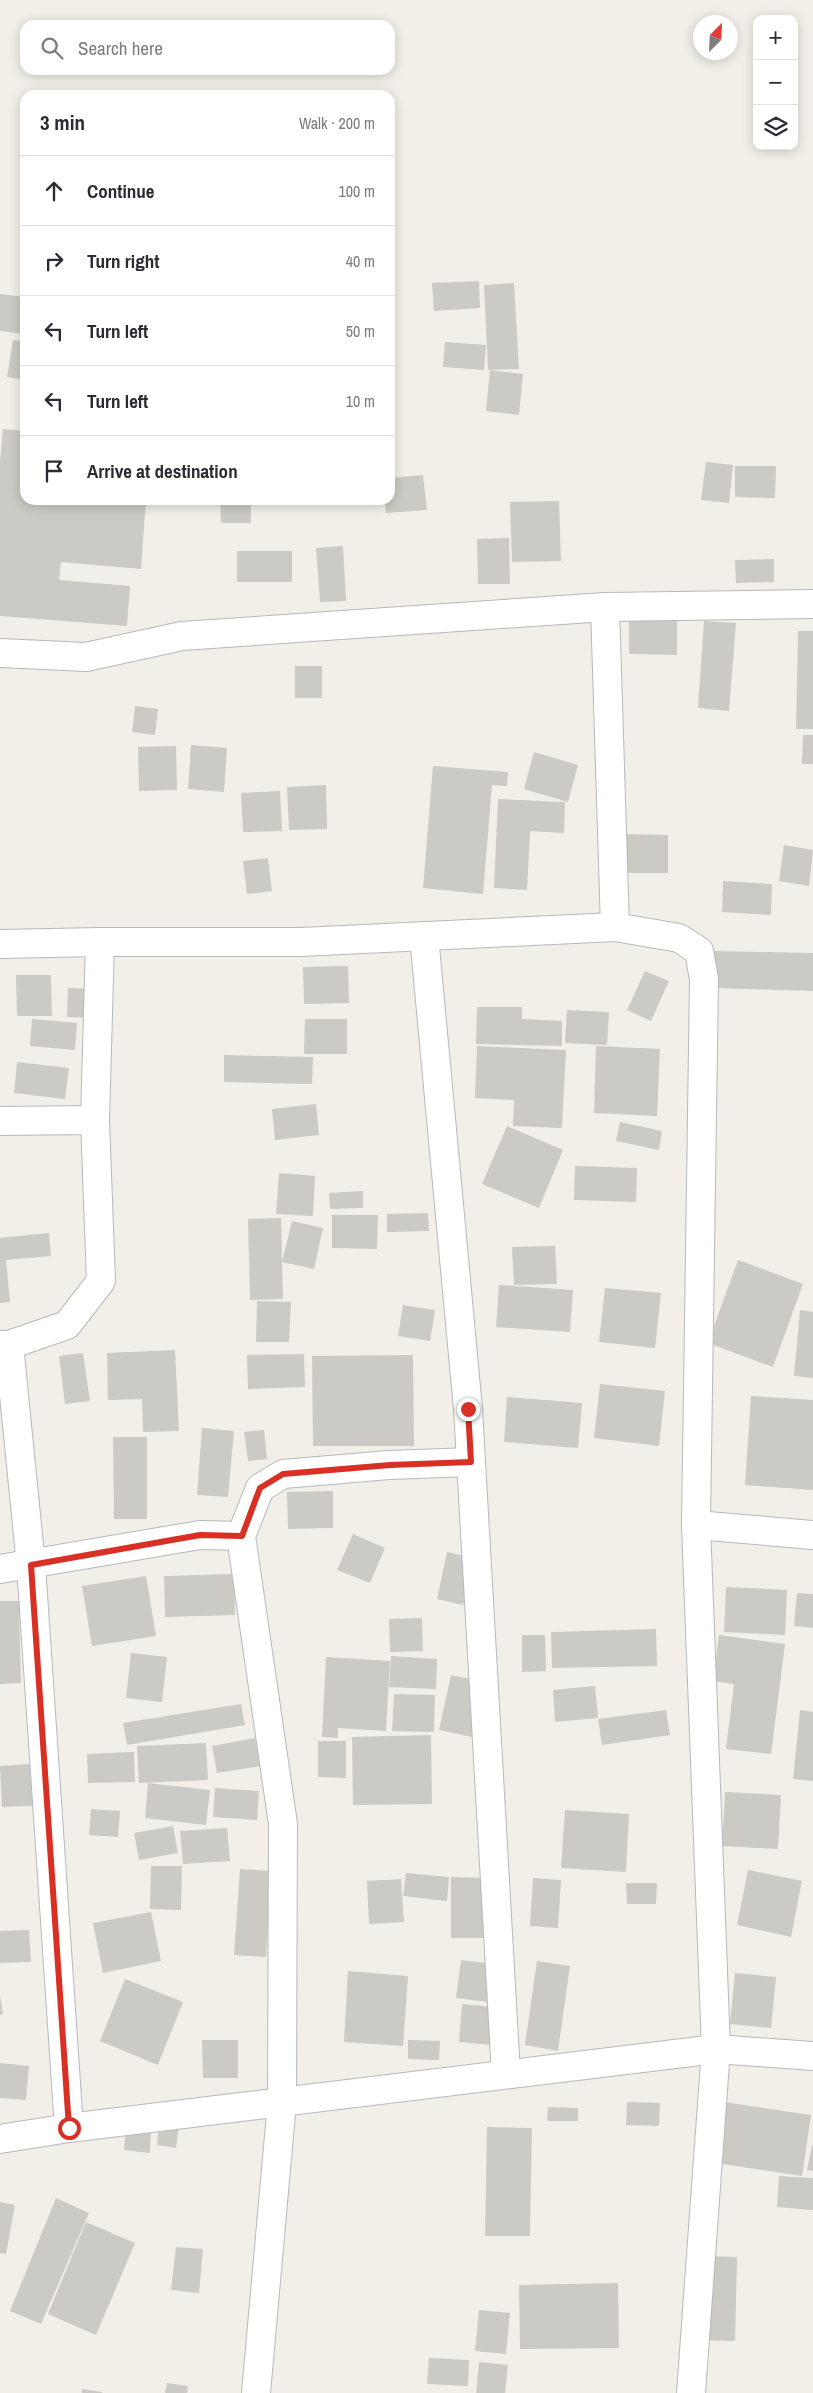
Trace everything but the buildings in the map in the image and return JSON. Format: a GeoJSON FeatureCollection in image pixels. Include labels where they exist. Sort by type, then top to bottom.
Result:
{"type":"FeatureCollection","features":[{"type":"Feature","properties":{"kind":"street"},"geometry":{"type":"LineString","coordinates":[[0,653],[86,657],[182,636],[605,607],[813,604]]}},
{"type":"Feature","properties":{"kind":"street"},"geometry":{"type":"LineString","coordinates":[[605,607],[615,927]]}},
{"type":"Feature","properties":{"kind":"street"},"geometry":{"type":"LineString","coordinates":[[0,944],[301,942],[615,927],[679,938],[699,951],[704,980],[696,1525],[716,2049],[691,2393]]}},
{"type":"Feature","properties":{"kind":"street"},"geometry":{"type":"LineString","coordinates":[[424,936],[471,1462],[506,2074]]}},
{"type":"Feature","properties":{"kind":"street"},"geometry":{"type":"LineString","coordinates":[[69,2128],[31,1565],[4,1345],[67,1325],[101,1280],[95,1120],[100,942]]}},
{"type":"Feature","properties":{"kind":"street"},"geometry":{"type":"LineString","coordinates":[[0,1121],[95,1120]]}},
{"type":"Feature","properties":{"kind":"street"},"geometry":{"type":"LineString","coordinates":[[256,2393],[282,2102],[283,1824],[242,1536],[260,1488],[283,1474],[390,1465],[471,1462]]}},
{"type":"Feature","properties":{"kind":"street"},"geometry":{"type":"LineString","coordinates":[[696,1525],[813,1534]]}},
{"type":"Feature","properties":{"kind":"street"},"geometry":{"type":"LineString","coordinates":[[0,1570],[200,1535],[242,1536]]}},
{"type":"Feature","properties":{"kind":"street"},"geometry":{"type":"LineString","coordinates":[[0,2139],[69,2128],[716,2049],[813,2056]]}},
{"type":"Feature","properties":{"kind":"route"},"geometry":{"type":"LineString","coordinates":[[69,2128],[31,1565],[200,1535],[242,1536],[260,1488],[283,1474],[390,1465],[471,1462],[468,1409]]}}]}
